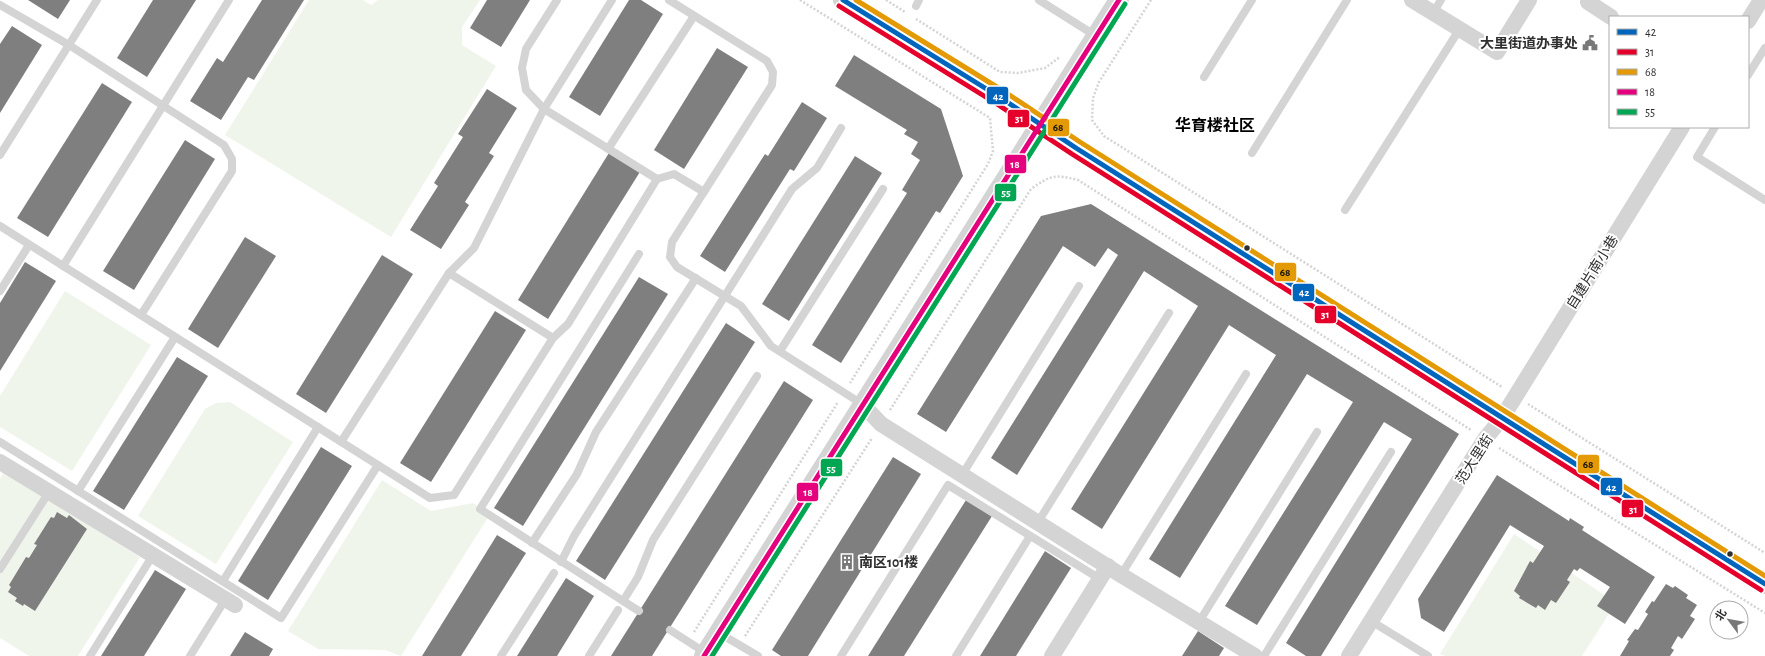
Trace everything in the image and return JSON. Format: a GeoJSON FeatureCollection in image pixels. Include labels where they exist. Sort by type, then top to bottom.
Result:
{"type":"FeatureCollection","features":[{"type":"Feature","properties":{"kind":"street"},"geometry":{"type":"LineString","coordinates":[[843,0],[1001,98],[1040,125],[1765,584]]}},
{"type":"Feature","properties":{"kind":"street"},"geometry":{"type":"LineString","coordinates":[[705,654],[1119,0]]}},
{"type":"Feature","properties":{"kind":"street"},"geometry":{"type":"LineString","coordinates":[[1412,0],[1437,7],[1459,30],[1497,52],[1529,0]]}},
{"type":"Feature","properties":{"kind":"street"},"geometry":{"type":"LineString","coordinates":[[1589,0],[1588,2],[1609,16]]}},
{"type":"Feature","properties":{"kind":"street"},"geometry":{"type":"LineString","coordinates":[[1749,19],[1761,0]]}},
{"type":"Feature","properties":{"kind":"street","name":"自建片南小巷"},"geometry":{"type":"LineString","coordinates":[[1502,418],[1681,128]]}},
{"type":"Feature","properties":{"kind":"street"},"geometry":{"type":"LineString","coordinates":[[862,404],[882,424],[962,475],[1034,529],[1199,622],[1255,656]]}},
{"type":"Feature","properties":{"kind":"street","name":"范大里街"},"geometry":{"type":"LineString","coordinates":[[1349,656],[1374,623],[1489,442],[1502,418]]}},
{"type":"Feature","properties":{"kind":"street"},"geometry":{"type":"LineString","coordinates":[[0,462],[230,602]]}},
{"type":"Feature","properties":{"kind":"street"},"geometry":{"type":"LineString","coordinates":[[1052,656],[1110,573]]}},
{"type":"Feature","properties":{"kind":"street","name":"范大里街"},"geometry":{"type":"LineString","coordinates":[[1358,656],[1374,623]]}},
{"type":"Feature","properties":{"kind":"lane"},"geometry":{"type":"LineString","coordinates":[[0,155],[97,0]]}},
{"type":"Feature","properties":{"kind":"lane"},"geometry":{"type":"LineString","coordinates":[[63,266],[229,0]]}},
{"type":"Feature","properties":{"kind":"lane"},"geometry":{"type":"LineString","coordinates":[[557,0],[526,49],[522,68],[526,90],[544,109],[657,180]]}},
{"type":"Feature","properties":{"kind":"lane"},"geometry":{"type":"LineString","coordinates":[[341,442],[449,273],[474,248],[544,109],[612,0]]}},
{"type":"Feature","properties":{"kind":"lane"},"geometry":{"type":"LineString","coordinates":[[669,0],[767,61],[773,72],[772,85],[672,242],[670,257],[678,267],[741,306],[772,346],[862,404]]}},
{"type":"Feature","properties":{"kind":"lane"},"geometry":{"type":"LineString","coordinates":[[1039,0],[1096,36]]}},
{"type":"Feature","properties":{"kind":"lane"},"geometry":{"type":"LineString","coordinates":[[1204,77],[1252,0]]}},
{"type":"Feature","properties":{"kind":"lane"},"geometry":{"type":"LineString","coordinates":[[1252,153],[1347,0]]}},
{"type":"Feature","properties":{"kind":"lane"},"geometry":{"type":"LineString","coordinates":[[0,5],[69,45],[224,145],[232,159],[232,170],[141,315]]}},
{"type":"Feature","properties":{"kind":"lane"},"geometry":{"type":"LineString","coordinates":[[608,149],[694,16]]}},
{"type":"Feature","properties":{"kind":"lane"},"geometry":{"type":"LineString","coordinates":[[1346,210],[1459,30]]}},
{"type":"Feature","properties":{"kind":"lane"},"geometry":{"type":"LineString","coordinates":[[1749,73],[1765,48]]}},
{"type":"Feature","properties":{"kind":"lane"},"geometry":{"type":"LineString","coordinates":[[561,562],[574,536],[792,189],[817,168],[841,128]]}},
{"type":"Feature","properties":{"kind":"lane"},"geometry":{"type":"LineString","coordinates":[[1714,128],[1697,157],[1765,200]]}},
{"type":"Feature","properties":{"kind":"lane"},"geometry":{"type":"LineString","coordinates":[[0,226],[430,498],[454,495],[553,338],[568,324],[657,180],[674,174],[704,192]]}},
{"type":"Feature","properties":{"kind":"lane"},"geometry":{"type":"LineString","coordinates":[[780,351],[882,189]]}},
{"type":"Feature","properties":{"kind":"lane"},"geometry":{"type":"LineString","coordinates":[[0,291],[29,245]]}},
{"type":"Feature","properties":{"kind":"lane"},"geometry":{"type":"LineString","coordinates":[[639,254],[480,509],[639,611]]}},
{"type":"Feature","properties":{"kind":"lane"},"geometry":{"type":"LineString","coordinates":[[449,273],[553,338]]}},
{"type":"Feature","properties":{"kind":"lane"},"geometry":{"type":"LineString","coordinates":[[532,543],[577,474],[596,432],[696,278]]}},
{"type":"Feature","properties":{"kind":"lane"},"geometry":{"type":"LineString","coordinates":[[962,475],[1079,286]]}},
{"type":"Feature","properties":{"kind":"lane"},"geometry":{"type":"LineString","coordinates":[[956,656],[1169,313]]}},
{"type":"Feature","properties":{"kind":"lane"},"geometry":{"type":"LineString","coordinates":[[78,491],[175,337]]}},
{"type":"Feature","properties":{"kind":"lane"},"geometry":{"type":"LineString","coordinates":[[1110,573],[1246,374]]}},
{"type":"Feature","properties":{"kind":"lane"},"geometry":{"type":"LineString","coordinates":[[623,601],[638,577],[652,540],[756,376]]}},
{"type":"Feature","properties":{"kind":"lane"},"geometry":{"type":"LineString","coordinates":[[223,581],[318,427]]}},
{"type":"Feature","properties":{"kind":"lane"},"geometry":{"type":"LineString","coordinates":[[1199,622],[1317,432]]}},
{"type":"Feature","properties":{"kind":"lane"},"geometry":{"type":"LineString","coordinates":[[0,442],[281,618],[378,465]]}},
{"type":"Feature","properties":{"kind":"lane"},"geometry":{"type":"LineString","coordinates":[[1264,656],[1391,452]]}},
{"type":"Feature","properties":{"kind":"lane"},"geometry":{"type":"LineString","coordinates":[[841,656],[948,485],[1034,529]]}},
{"type":"Feature","properties":{"kind":"lane"},"geometry":{"type":"LineString","coordinates":[[0,569],[49,492]]}},
{"type":"Feature","properties":{"kind":"lane"},"geometry":{"type":"LineString","coordinates":[[90,656],[153,555]]}},
{"type":"Feature","properties":{"kind":"lane"},"geometry":{"type":"LineString","coordinates":[[500,656],[554,573]]}},
{"type":"Feature","properties":{"kind":"lane"},"geometry":{"type":"LineString","coordinates":[[190,656],[230,602]]}},
{"type":"Feature","properties":{"kind":"lane"},"geometry":{"type":"LineString","coordinates":[[589,656],[618,610]]}},
{"type":"Feature","properties":{"kind":"lane"},"geometry":{"type":"LineString","coordinates":[[1374,623],[1428,656]]}},
{"type":"Feature","properties":{"kind":"lane"},"geometry":{"type":"LineString","coordinates":[[670,630],[705,654]]}},
{"type":"Feature","properties":{"kind":"lane"},"geometry":{"type":"LineString","coordinates":[[719,632],[758,656]]}},
{"type":"Feature","properties":{"kind":"path"},"geometry":{"type":"LineString","coordinates":[[800,0],[990,118],[993,150]]}},
{"type":"Feature","properties":{"kind":"path"},"geometry":{"type":"LineString","coordinates":[[886,0],[906,13]]}},
{"type":"Feature","properties":{"kind":"path"},"geometry":{"type":"LineString","coordinates":[[1150,0],[1099,82],[1093,98],[1092,120],[1104,136],[1765,553]]}},
{"type":"Feature","properties":{"kind":"path"},"geometry":{"type":"LineString","coordinates":[[913,17],[1000,72],[1018,72],[1045,68]]}},
{"type":"Feature","properties":{"kind":"path"},"geometry":{"type":"LineString","coordinates":[[1059,175],[1078,180],[1489,442],[1765,614]]}},
{"type":"Feature","properties":{"kind":"shaded area"},"geometry":{"type":"Polygon","coordinates":[[[309,0],[363,0],[371,5],[378,0],[480,0],[462,27],[462,45],[496,66],[391,237],[225,135],[309,0]]]}},
{"type":"Feature","properties":{"kind":"shaded area"},"geometry":{"type":"Polygon","coordinates":[[[65,291],[151,345],[72,471],[0,427],[0,396],[65,291]]]}},
{"type":"Feature","properties":{"kind":"shaded area"},"geometry":{"type":"Polygon","coordinates":[[[230,402],[293,442],[216,564],[138,516],[205,409],[216,403],[230,402]]]}},
{"type":"Feature","properties":{"kind":"shaded area"},"geometry":{"type":"Polygon","coordinates":[[[4,472],[140,557],[78,656],[29,656],[0,638],[0,479],[4,472]]]}},
{"type":"Feature","properties":{"kind":"shaded area"},"geometry":{"type":"Polygon","coordinates":[[[382,480],[431,511],[473,503],[490,514],[401,656],[385,650],[318,649],[288,631],[382,480]]]}},
{"type":"Feature","properties":{"kind":"shaded area"},"geometry":{"type":"Polygon","coordinates":[[[1514,534],[1616,603],[1582,656],[1445,656],[1440,654],[1514,534]]]}},
{"type":"Feature","properties":{"kind":"building"},"geometry":{"type":"Polygon","coordinates":[[[28,0],[70,0],[58,19],[28,0]]]}},
{"type":"Feature","properties":{"kind":"building"},"geometry":{"type":"Polygon","coordinates":[[[153,0],[196,0],[147,77],[117,58],[153,0]]]}},
{"type":"Feature","properties":{"kind":"building"},"geometry":{"type":"Polygon","coordinates":[[[262,0],[304,0],[254,80],[248,77],[221,120],[190,101],[217,58],[223,62],[262,0]]]}},
{"type":"Feature","properties":{"kind":"building"},"geometry":{"type":"Polygon","coordinates":[[[487,0],[530,0],[501,47],[470,28],[487,0]]]}},
{"type":"Feature","properties":{"kind":"building"},"geometry":{"type":"Polygon","coordinates":[[[629,0],[641,0],[663,14],[600,116],[569,97],[629,0]]]}},
{"type":"Feature","properties":{"kind":"building"},"geometry":{"type":"Polygon","coordinates":[[[12,26],[42,45],[0,113],[0,44],[12,26]]]}},
{"type":"Feature","properties":{"kind":"building"},"geometry":{"type":"Polygon","coordinates":[[[717,48],[748,67],[684,169],[654,150],[717,48]]]}},
{"type":"Feature","properties":{"kind":"building"},"geometry":{"type":"Polygon","coordinates":[[[854,55],[941,109],[963,176],[940,213],[936,211],[841,363],[812,345],[907,193],[902,190],[920,160],[911,154],[918,142],[904,134],[907,130],[835,86],[854,55]]]}},
{"type":"Feature","properties":{"kind":"building"},"geometry":{"type":"Polygon","coordinates":[[[102,83],[132,102],[48,237],[17,218],[102,83]]]}},
{"type":"Feature","properties":{"kind":"building"},"geometry":{"type":"Polygon","coordinates":[[[487,89],[517,108],[489,153],[494,156],[465,202],[469,205],[441,249],[410,230],[438,186],[434,183],[463,137],[458,134],[487,89]]]}},
{"type":"Feature","properties":{"kind":"building"},"geometry":{"type":"Polygon","coordinates":[[[802,102],[827,118],[794,171],[790,169],[725,272],[700,256],[765,154],[768,156],[802,102]]]}},
{"type":"Feature","properties":{"kind":"building"},"geometry":{"type":"Polygon","coordinates":[[[185,140],[215,159],[134,290],[103,271],[185,140]]]}},
{"type":"Feature","properties":{"kind":"building"},"geometry":{"type":"Polygon","coordinates":[[[612,148],[643,167],[548,319],[518,300],[612,148]]]}},
{"type":"Feature","properties":{"kind":"building"},"geometry":{"type":"Polygon","coordinates":[[[855,156],[882,173],[789,321],[762,304],[855,156]]]}},
{"type":"Feature","properties":{"kind":"building"},"geometry":{"type":"Polygon","coordinates":[[[1091,204],[1459,434],[1321,656],[1306,656],[1286,643],[1412,439],[1384,422],[1257,625],[1225,606],[1353,402],[1307,374],[1180,578],[1149,559],[1276,355],[1229,325],[1102,529],[1071,509],[1198,306],[1144,271],[1017,475],[991,458],[1118,255],[1108,248],[1095,267],[1063,246],[946,432],[917,414],[1041,216],[1091,204]]]}},
{"type":"Feature","properties":{"kind":"building"},"geometry":{"type":"Polygon","coordinates":[[[245,237],[276,256],[218,348],[188,329],[245,237]]]}},
{"type":"Feature","properties":{"kind":"building"},"geometry":{"type":"Polygon","coordinates":[[[382,255],[413,274],[326,413],[296,394],[382,255]]]}},
{"type":"Feature","properties":{"kind":"building"},"geometry":{"type":"Polygon","coordinates":[[[25,262],[56,281],[0,371],[0,303],[25,262]]]}},
{"type":"Feature","properties":{"kind":"building"},"geometry":{"type":"Polygon","coordinates":[[[639,277],[668,294],[523,526],[494,508],[639,277]]]}},
{"type":"Feature","properties":{"kind":"building"},"geometry":{"type":"Polygon","coordinates":[[[495,311],[526,330],[431,482],[400,463],[495,311]]]}},
{"type":"Feature","properties":{"kind":"building"},"geometry":{"type":"Polygon","coordinates":[[[726,323],[755,342],[605,580],[576,561],[726,323]]]}},
{"type":"Feature","properties":{"kind":"building"},"geometry":{"type":"Polygon","coordinates":[[[177,357],[208,376],[124,510],[93,491],[177,357]]]}},
{"type":"Feature","properties":{"kind":"building"},"geometry":{"type":"Polygon","coordinates":[[[784,381],[813,400],[652,656],[611,656],[784,381]]]}},
{"type":"Feature","properties":{"kind":"building"},"geometry":{"type":"Polygon","coordinates":[[[321,447],[352,466],[268,600],[238,581],[321,447]]]}},
{"type":"Feature","properties":{"kind":"building","name":"南区101楼"},"geometry":{"type":"Polygon","coordinates":[[[893,457],[921,474],[808,656],[781,656],[772,650],[893,457]]]}},
{"type":"Feature","properties":{"kind":"building"},"geometry":{"type":"Polygon","coordinates":[[[1497,475],[1569,521],[1570,518],[1584,527],[1582,530],[1655,577],[1625,624],[1597,606],[1610,587],[1580,568],[1577,571],[1574,569],[1567,580],[1570,582],[1556,603],[1551,600],[1545,610],[1538,605],[1536,608],[1519,598],[1520,596],[1514,591],[1530,561],[1533,563],[1544,546],[1510,525],[1444,632],[1421,618],[1418,599],[1497,475]]]}},
{"type":"Feature","properties":{"kind":"building"},"geometry":{"type":"Polygon","coordinates":[[[966,500],[992,516],[904,656],[868,656],[966,500]]]}},
{"type":"Feature","properties":{"kind":"building"},"geometry":{"type":"Polygon","coordinates":[[[57,512],[67,518],[69,515],[87,529],[35,611],[24,604],[23,606],[15,601],[17,598],[8,592],[11,587],[9,585],[26,557],[29,558],[37,545],[34,544],[51,517],[54,518],[57,512]]]}},
{"type":"Feature","properties":{"kind":"building"},"geometry":{"type":"Polygon","coordinates":[[[497,535],[526,553],[461,656],[422,656],[497,535]]]}},
{"type":"Feature","properties":{"kind":"building"},"geometry":{"type":"Polygon","coordinates":[[[1045,551],[1071,568],[1016,656],[980,656],[1045,551]]]}},
{"type":"Feature","properties":{"kind":"building"},"geometry":{"type":"Polygon","coordinates":[[[155,570],[186,589],[144,656],[101,656],[155,570]]]}},
{"type":"Feature","properties":{"kind":"building"},"geometry":{"type":"Polygon","coordinates":[[[566,578],[594,596],[557,656],[517,656],[566,578]]]}},
{"type":"Feature","properties":{"kind":"building"},"geometry":{"type":"Polygon","coordinates":[[[1666,584],[1673,588],[1675,586],[1688,595],[1686,598],[1697,605],[1690,616],[1695,619],[1682,639],[1678,636],[1671,648],[1674,650],[1670,656],[1620,656],[1629,641],[1627,640],[1635,629],[1638,630],[1648,614],[1645,612],[1666,584]]]}},
{"type":"Feature","properties":{"kind":"building"},"geometry":{"type":"Polygon","coordinates":[[[1198,631],[1224,648],[1219,656],[1182,656],[1198,631]]]}},
{"type":"Feature","properties":{"kind":"building"},"geometry":{"type":"Polygon","coordinates":[[[245,632],[273,649],[269,656],[230,656],[245,632]]]}},
{"type":"Feature","properties":{"kind":"transit line","name":"42"},"geometry":{"type":"LineString","coordinates":[[843,0],[1001,98],[1076,148],[1765,584]]}},
{"type":"Feature","properties":{"kind":"transit line","name":"68"},"geometry":{"type":"LineString","coordinates":[[856,0],[1005,92],[1080,142],[1765,576]]}},
{"type":"Feature","properties":{"kind":"transit line","name":"18"},"geometry":{"type":"LineString","coordinates":[[704,656],[1119,0]]}},
{"type":"Feature","properties":{"kind":"transit line","name":"55"},"geometry":{"type":"LineString","coordinates":[[712,656],[1125,4]]}},
{"type":"Feature","properties":{"kind":"transit line","name":"31"},"geometry":{"type":"LineString","coordinates":[[839,6],[997,104],[1072,154],[1761,590]]}},
{"type":"Feature","properties":{"kind":"place","name":"大里街道办事处"},"geometry":{"type":"Point","coordinates":[1590,43]}},
{"type":"Feature","properties":{"kind":"place","name":"南区101楼"},"geometry":{"type":"Point","coordinates":[847,562]}},
{"type":"Feature","properties":{"kind":"district","name":"华育楼社区"},"geometry":{"type":"Point","coordinates":[1215,125]}}]}
